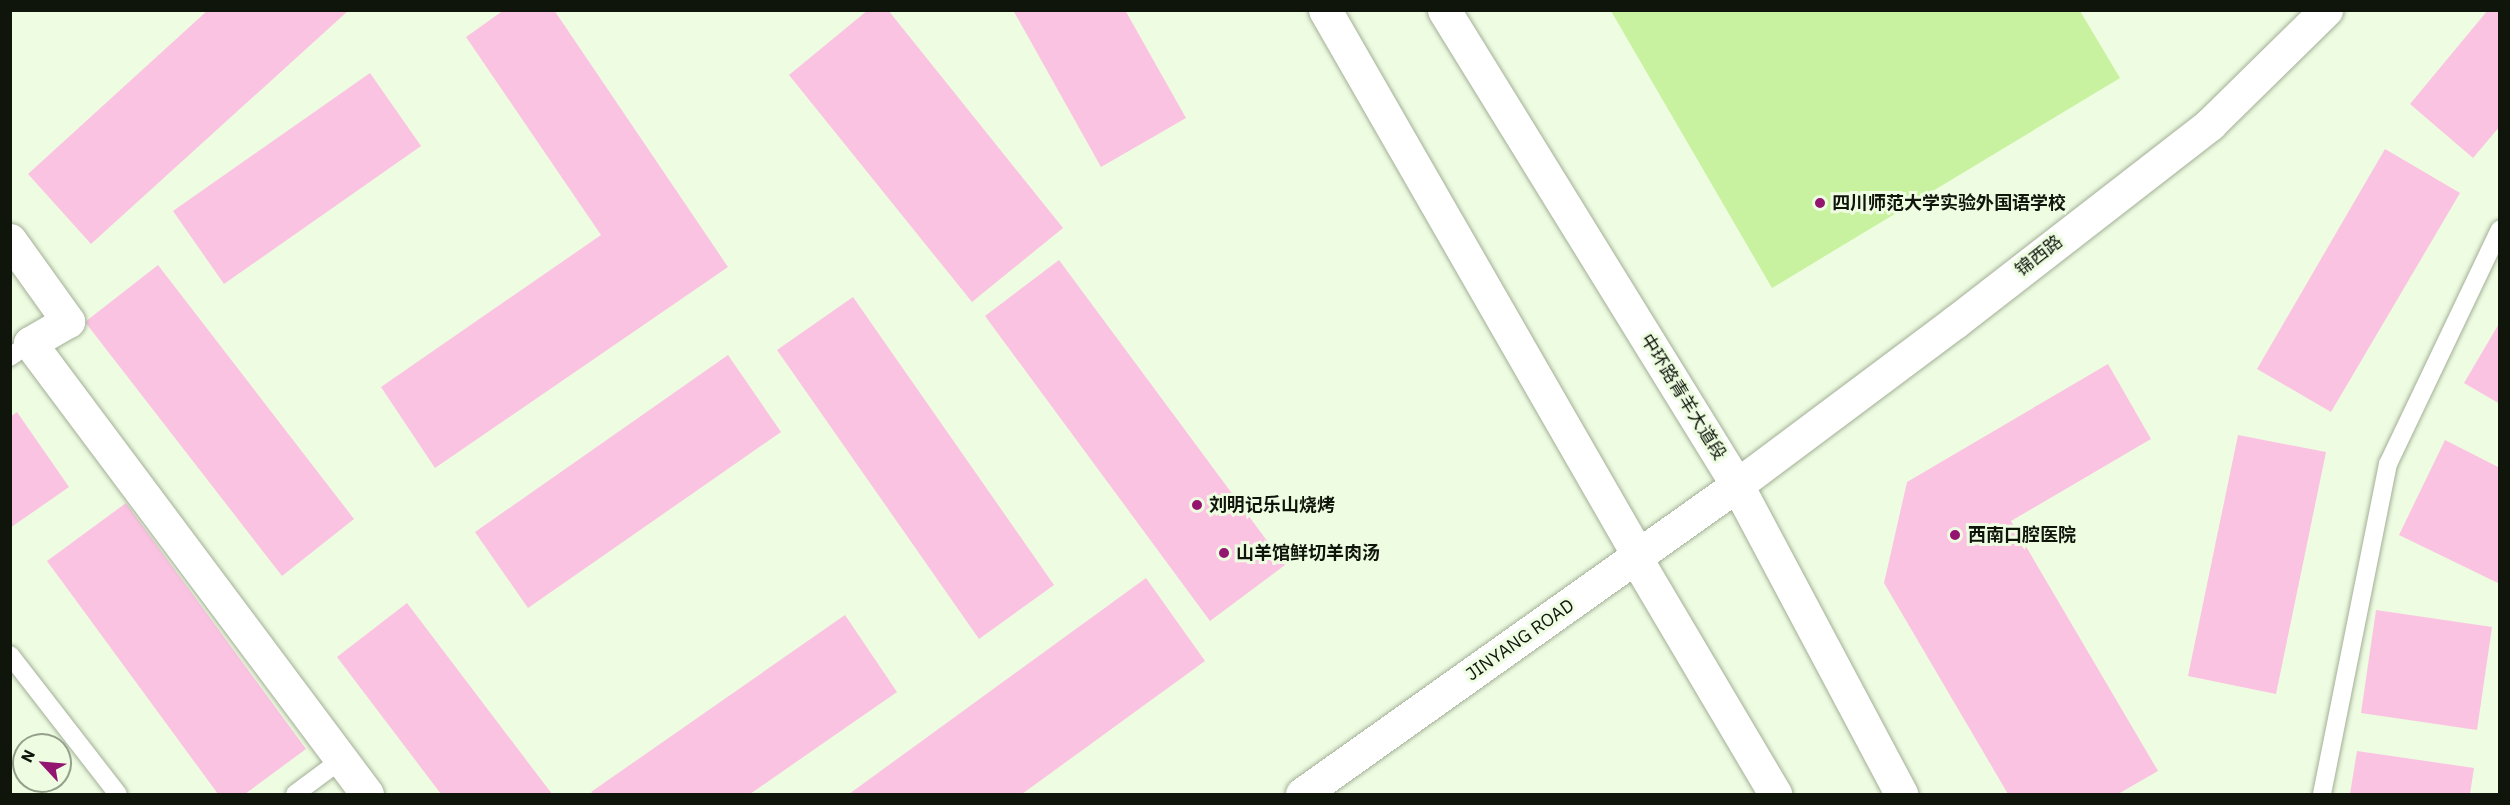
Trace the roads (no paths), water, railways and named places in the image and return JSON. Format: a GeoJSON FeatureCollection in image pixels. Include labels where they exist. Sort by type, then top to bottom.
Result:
{"type":"FeatureCollection","features":[{"type":"Feature","properties":{"kind":"street"},"geometry":{"type":"LineString","coordinates":[[1325,10],[1638,555],[1641,567],[1775,795]]}},
{"type":"Feature","properties":{"kind":"street","name":"中环路青羊大道段"},"geometry":{"type":"LineString","coordinates":[[1444,10],[1737,485],[1901,795]]}},
{"type":"Feature","properties":{"kind":"street","name":"锦西路"},"geometry":{"type":"LineString","coordinates":[[1737,485],[2210,124],[2326,10]]}},
{"type":"Feature","properties":{"kind":"street"},"geometry":{"type":"LineString","coordinates":[[10,240],[68,321],[20,350],[367,795]]}},
{"type":"Feature","properties":{"kind":"street","name":"JINYANG ROAD"},"geometry":{"type":"LineString","coordinates":[[1302,795],[1737,485]]}},
{"type":"Feature","properties":{"kind":"lane"},"geometry":{"type":"LineString","coordinates":[[2322,795],[2388,464],[2499,229]]}},
{"type":"Feature","properties":{"kind":"lane"},"geometry":{"type":"LineString","coordinates":[[10,655],[118,795]]}},
{"type":"Feature","properties":{"kind":"lane"},"geometry":{"type":"LineString","coordinates":[[295,795],[340,760]]}},
{"type":"Feature","properties":{"kind":"place","name":"四川师范大学实验外国语学校"},"geometry":{"type":"Point","coordinates":[1820,203]}},
{"type":"Feature","properties":{"kind":"place","name":"刘明记乐山烧烤"},"geometry":{"type":"Point","coordinates":[1197,505]}},
{"type":"Feature","properties":{"kind":"place","name":"西南口腔医院"},"geometry":{"type":"Point","coordinates":[1955,535]}},
{"type":"Feature","properties":{"kind":"place","name":"山羊馆鲜切羊肉汤"},"geometry":{"type":"Point","coordinates":[1224,553]}}]}
